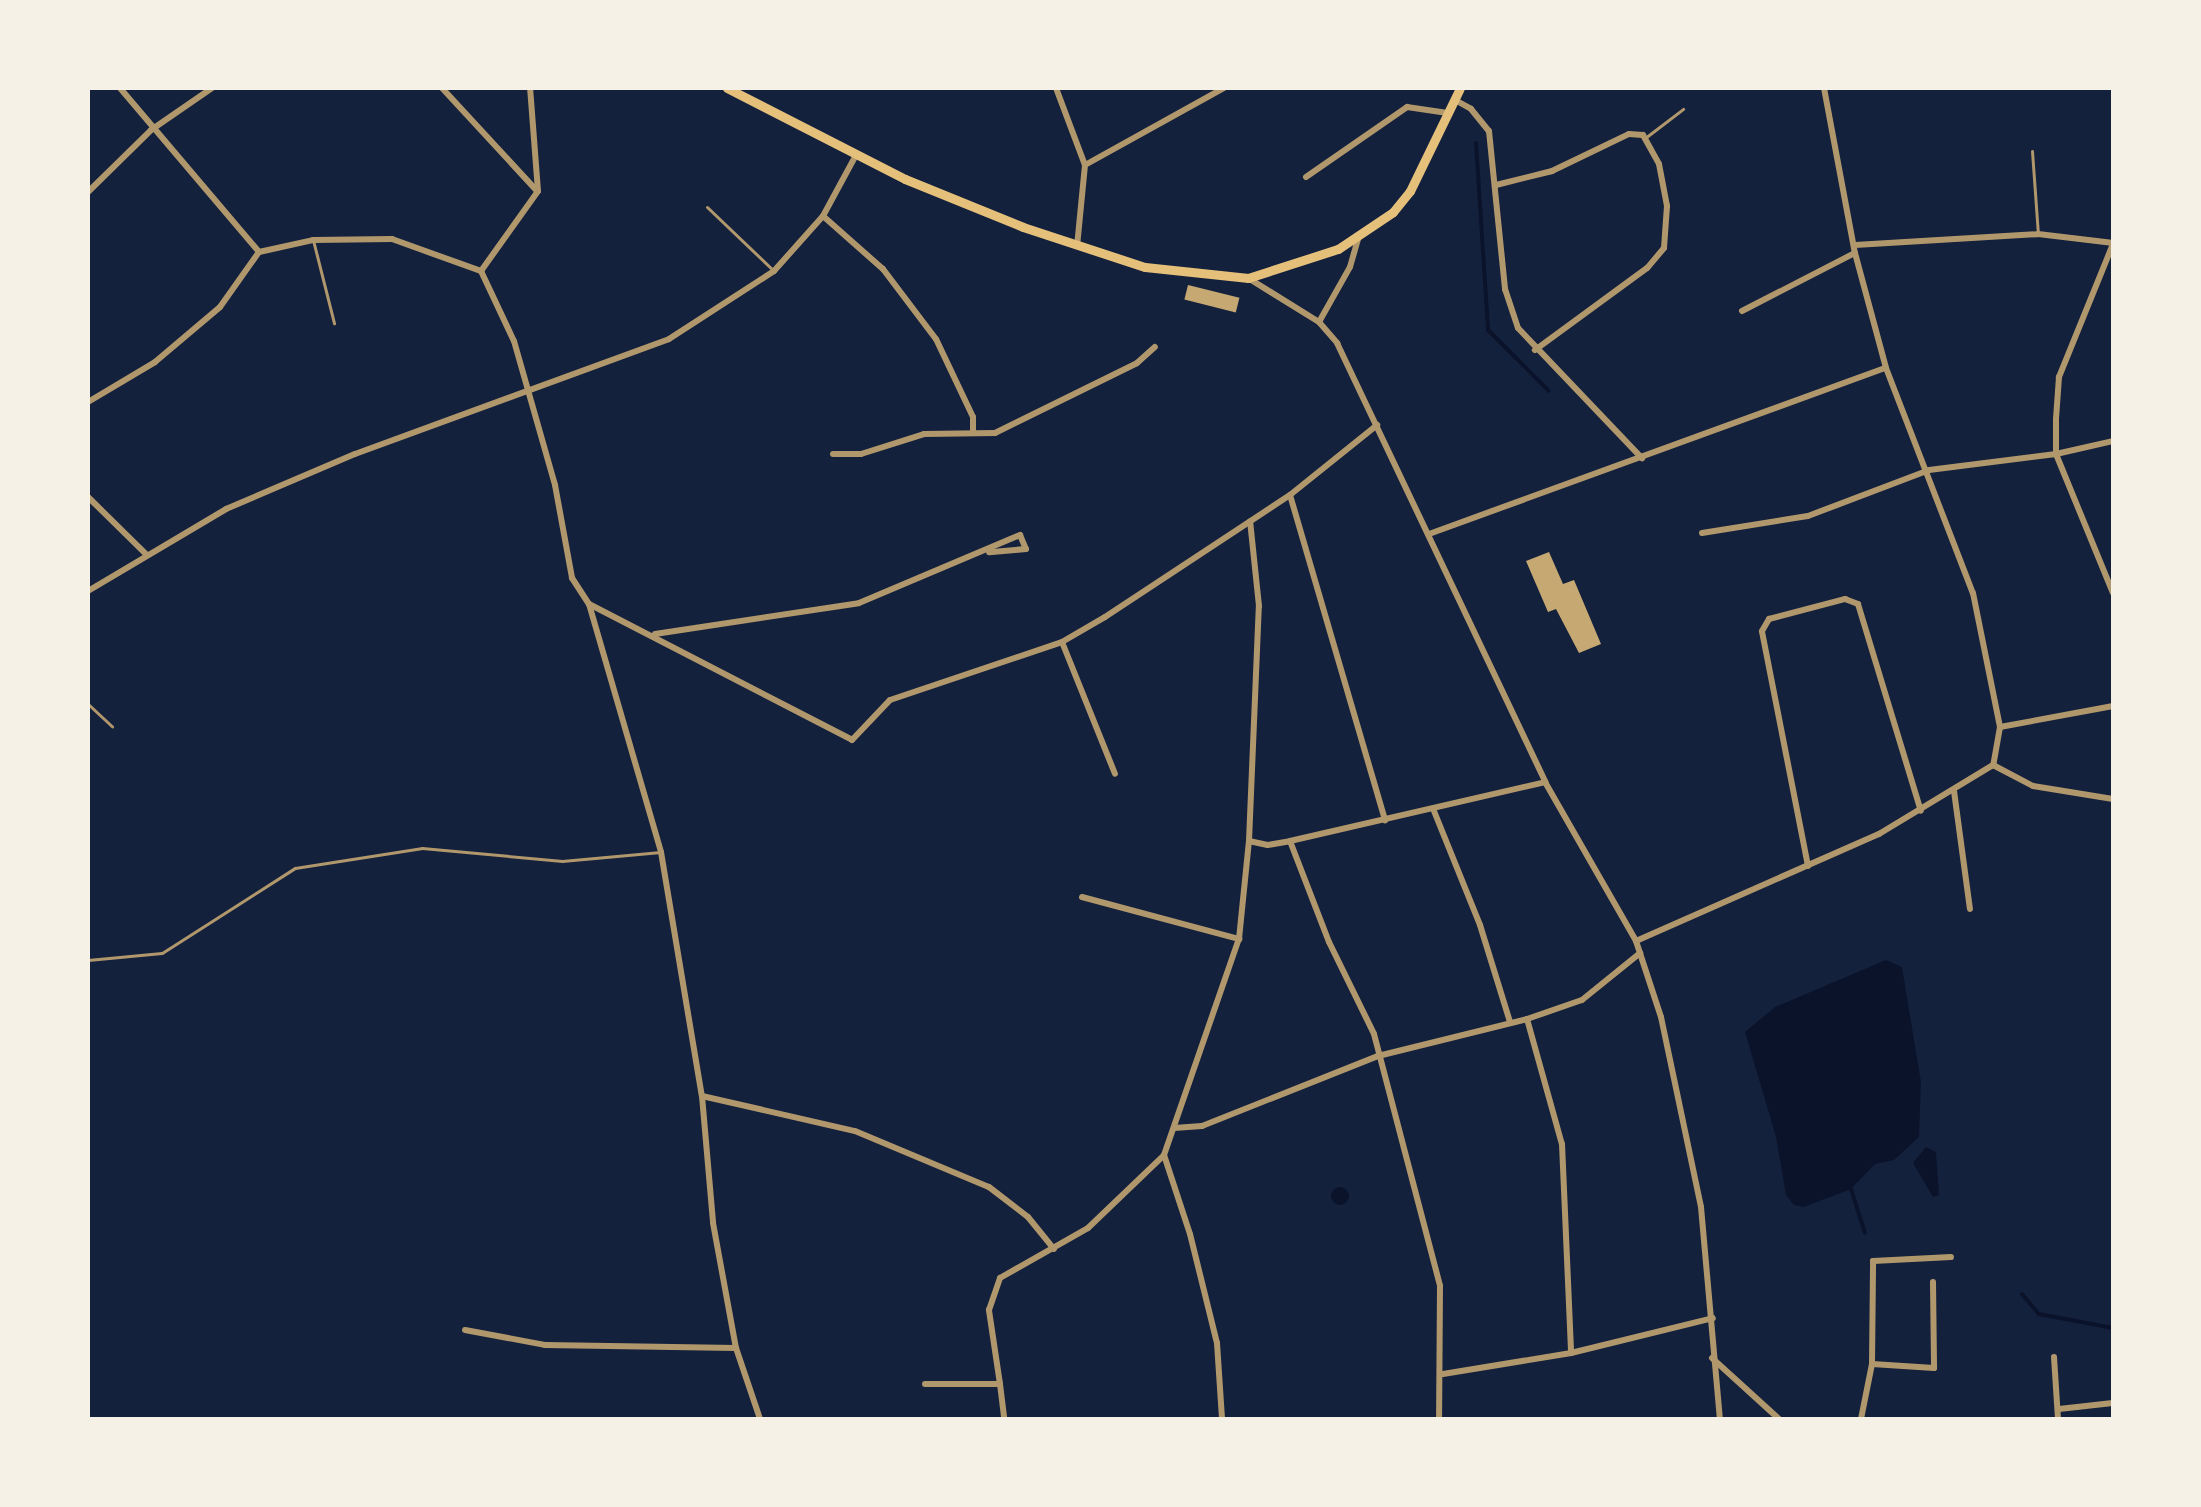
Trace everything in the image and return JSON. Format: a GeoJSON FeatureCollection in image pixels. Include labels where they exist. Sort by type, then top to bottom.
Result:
{"type":"FeatureCollection","features":[{"type":"Feature","properties":{"kind":"main road"},"geometry":{"type":"LineString","coordinates":[[728,88],[856,155],[969,207],[1145,267],[1248,278],[1284,269],[1358,239],[1410,191],[1460,88]]}},
{"type":"Feature","properties":{"kind":"street"},"geometry":{"type":"LineString","coordinates":[[120,88],[151,130],[259,252]]}},
{"type":"Feature","properties":{"kind":"street"},"geometry":{"type":"LineString","coordinates":[[88,192],[151,130],[212,88]]}},
{"type":"Feature","properties":{"kind":"street"},"geometry":{"type":"LineString","coordinates":[[442,88],[538,191]]}},
{"type":"Feature","properties":{"kind":"street"},"geometry":{"type":"LineString","coordinates":[[481,271],[538,191],[530,88]]}},
{"type":"Feature","properties":{"kind":"street"},"geometry":{"type":"LineString","coordinates":[[1056,88],[1085,165],[1077,246]]}},
{"type":"Feature","properties":{"kind":"street"},"geometry":{"type":"LineString","coordinates":[[1199,88],[1206,97]]}},
{"type":"Feature","properties":{"kind":"street"},"geometry":{"type":"LineString","coordinates":[[1085,165],[1224,88]]}},
{"type":"Feature","properties":{"kind":"street"},"geometry":{"type":"LineString","coordinates":[[1636,941],[1808,866],[1921,811],[1993,765],[2000,727],[1973,593],[1929,470],[1886,368],[1855,253],[1824,88]]}},
{"type":"Feature","properties":{"kind":"street"},"geometry":{"type":"LineString","coordinates":[[1455,100],[1471,109],[1489,131],[1508,302],[1518,328],[1535,350],[1642,458]]}},
{"type":"Feature","properties":{"kind":"street"},"geometry":{"type":"LineString","coordinates":[[1306,177],[1407,107],[1448,113]]}},
{"type":"Feature","properties":{"kind":"street"},"geometry":{"type":"LineString","coordinates":[[1496,185],[1552,171],[1629,134],[1645,138],[1659,164],[1667,206],[1664,248],[1647,268],[1535,350]]}},
{"type":"Feature","properties":{"kind":"street"},"geometry":{"type":"LineString","coordinates":[[88,591],[226,509],[355,454],[669,339],[774,271],[823,216],[856,155]]}},
{"type":"Feature","properties":{"kind":"street"},"geometry":{"type":"LineString","coordinates":[[823,216],[883,269],[936,339],[973,417],[973,433]]}},
{"type":"Feature","properties":{"kind":"street"},"geometry":{"type":"LineString","coordinates":[[1855,245],[2038,234],[2075,234],[2113,243],[2059,377],[2056,454],[2113,593]]}},
{"type":"Feature","properties":{"kind":"street"},"geometry":{"type":"LineString","coordinates":[[88,402],[155,362],[220,307],[259,252],[313,240],[392,239],[481,271],[514,341],[555,485],[572,578],[589,604],[661,852],[702,1096],[713,1223],[736,1348],[756,1395],[760,1419]]}},
{"type":"Feature","properties":{"kind":"street"},"geometry":{"type":"LineString","coordinates":[[1319,322],[1350,267],[1358,239]]}},
{"type":"Feature","properties":{"kind":"street"},"geometry":{"type":"LineString","coordinates":[[1742,311],[1855,253]]}},
{"type":"Feature","properties":{"kind":"street"},"geometry":{"type":"LineString","coordinates":[[1248,278],[1319,322],[1337,343],[1545,782],[1636,941],[1661,1017],[1687,1131],[1713,1318],[1712,1358],[1720,1419]]}},
{"type":"Feature","properties":{"kind":"street"},"geometry":{"type":"LineString","coordinates":[[833,454],[861,454],[924,434],[995,433],[1137,363],[1155,347]]}},
{"type":"Feature","properties":{"kind":"street"},"geometry":{"type":"LineString","coordinates":[[1429,534],[1886,368]]}},
{"type":"Feature","properties":{"kind":"street"},"geometry":{"type":"LineString","coordinates":[[589,604],[655,634],[852,740],[890,700],[1062,642],[1290,495],[1377,425]]}},
{"type":"Feature","properties":{"kind":"street"},"geometry":{"type":"LineString","coordinates":[[1702,533],[1768,526],[1808,516],[1929,470],[2056,454],[2113,441]]}},
{"type":"Feature","properties":{"kind":"street"},"geometry":{"type":"LineString","coordinates":[[1290,495],[1385,820]]}},
{"type":"Feature","properties":{"kind":"street"},"geometry":{"type":"LineString","coordinates":[[88,497],[146,554]]}},
{"type":"Feature","properties":{"kind":"street"},"geometry":{"type":"LineString","coordinates":[[1004,1419],[989,1310],[1000,1278],[1088,1228],[1164,1155],[1239,939],[1249,841],[1259,606],[1250,521]]}},
{"type":"Feature","properties":{"kind":"street"},"geometry":{"type":"LineString","coordinates":[[655,634],[859,603],[989,552],[1020,535],[1026,549],[989,552]]}},
{"type":"Feature","properties":{"kind":"street"},"geometry":{"type":"LineString","coordinates":[[1808,866],[1762,631],[1769,619],[1845,599],[1858,604],[1921,811]]}},
{"type":"Feature","properties":{"kind":"street"},"geometry":{"type":"LineString","coordinates":[[1062,642],[1115,774]]}},
{"type":"Feature","properties":{"kind":"street"},"geometry":{"type":"LineString","coordinates":[[2000,727],[2113,706]]}},
{"type":"Feature","properties":{"kind":"street"},"geometry":{"type":"LineString","coordinates":[[1993,765],[2033,786],[2113,799]]}},
{"type":"Feature","properties":{"kind":"street"},"geometry":{"type":"LineString","coordinates":[[1249,841],[1268,845],[1290,841],[1434,811],[1545,782]]}},
{"type":"Feature","properties":{"kind":"street"},"geometry":{"type":"LineString","coordinates":[[1954,791],[1970,909]]}},
{"type":"Feature","properties":{"kind":"street"},"geometry":{"type":"LineString","coordinates":[[1434,811],[1480,925],[1510,1022]]}},
{"type":"Feature","properties":{"kind":"street"},"geometry":{"type":"LineString","coordinates":[[1290,841],[1329,942],[1374,1034],[1440,1286],[1443,1374],[1439,1419]]}},
{"type":"Feature","properties":{"kind":"street"},"geometry":{"type":"LineString","coordinates":[[1082,897],[1239,939]]}},
{"type":"Feature","properties":{"kind":"street"},"geometry":{"type":"LineString","coordinates":[[1174,1128],[1202,1126],[1378,1056],[1527,1019],[1582,1000],[1640,953]]}},
{"type":"Feature","properties":{"kind":"street"},"geometry":{"type":"LineString","coordinates":[[1527,1019],[1562,1144],[1571,1353]]}},
{"type":"Feature","properties":{"kind":"street"},"geometry":{"type":"LineString","coordinates":[[702,1096],[855,1131],[989,1187],[1028,1217],[1054,1249]]}},
{"type":"Feature","properties":{"kind":"street"},"geometry":{"type":"LineString","coordinates":[[1164,1155],[1190,1234],[1217,1343],[1222,1419]]}},
{"type":"Feature","properties":{"kind":"street"},"geometry":{"type":"LineString","coordinates":[[1861,1419],[1872,1364],[1873,1261],[1951,1257]]}},
{"type":"Feature","properties":{"kind":"street"},"geometry":{"type":"LineString","coordinates":[[1872,1364],[1934,1368],[1933,1282]]}},
{"type":"Feature","properties":{"kind":"street"},"geometry":{"type":"LineString","coordinates":[[1443,1374],[1571,1353],[1713,1318]]}},
{"type":"Feature","properties":{"kind":"street"},"geometry":{"type":"LineString","coordinates":[[465,1330],[545,1345],[736,1348]]}},
{"type":"Feature","properties":{"kind":"street"},"geometry":{"type":"LineString","coordinates":[[2054,1357],[2058,1419]]}},
{"type":"Feature","properties":{"kind":"street"},"geometry":{"type":"LineString","coordinates":[[1712,1358],[1779,1419]]}},
{"type":"Feature","properties":{"kind":"street"},"geometry":{"type":"LineString","coordinates":[[925,1384],[1000,1384]]}},
{"type":"Feature","properties":{"kind":"street"},"geometry":{"type":"LineString","coordinates":[[2059,1409],[2113,1403]]}},
{"type":"Feature","properties":{"kind":"lane"},"geometry":{"type":"LineString","coordinates":[[1645,138],[1683,109]]}},
{"type":"Feature","properties":{"kind":"lane"},"geometry":{"type":"LineString","coordinates":[[2032,151],[2038,234]]}},
{"type":"Feature","properties":{"kind":"lane"},"geometry":{"type":"LineString","coordinates":[[707,207],[774,271]]}},
{"type":"Feature","properties":{"kind":"lane"},"geometry":{"type":"LineString","coordinates":[[313,240],[334,323]]}},
{"type":"Feature","properties":{"kind":"lane"},"geometry":{"type":"LineString","coordinates":[[88,704],[112,726]]}},
{"type":"Feature","properties":{"kind":"lane"},"geometry":{"type":"LineString","coordinates":[[88,960],[162,953],[295,868],[422,848],[562,861],[661,852]]}},
{"type":"Feature","properties":{"kind":"water"},"geometry":{"type":"Polygon","coordinates":[[[1886,960],[1902,967],[1921,1082],[1919,1137],[1894,1160],[1875,1164],[1851,1189],[1804,1207],[1794,1205],[1786,1195],[1776,1137],[1745,1032],[1775,1007],[1886,960]]]}},
{"type":"Feature","properties":{"kind":"water"},"geometry":{"type":"Polygon","coordinates":[[[1926,1147],[1936,1152],[1939,1195],[1933,1197],[1913,1163],[1926,1147]]]}},
{"type":"Feature","properties":{"kind":"water"},"geometry":{"type":"Polygon","coordinates":[[[1340,1187],[1349,1196],[1340,1205],[1331,1196],[1340,1187]]]}},
{"type":"Feature","properties":{"kind":"building"},"geometry":{"type":"Polygon","coordinates":[[[1188,285],[1239,298],[1236,312],[1184,300],[1188,285]]]}},
{"type":"Feature","properties":{"kind":"building"},"geometry":{"type":"Polygon","coordinates":[[[1549,552],[1563,584],[1574,580],[1601,644],[1579,653],[1556,609],[1548,612],[1526,561],[1549,552]]]}},
{"type":"Feature","properties":{"kind":"waterway"},"geometry":{"type":"LineString","coordinates":[[1476,143],[1488,330],[1549,391]]}},
{"type":"Feature","properties":{"kind":"waterway"},"geometry":{"type":"LineString","coordinates":[[1851,1189],[1865,1233]]}},
{"type":"Feature","properties":{"kind":"waterway"},"geometry":{"type":"LineString","coordinates":[[2022,1294],[2039,1314],[2113,1328]]}}]}
